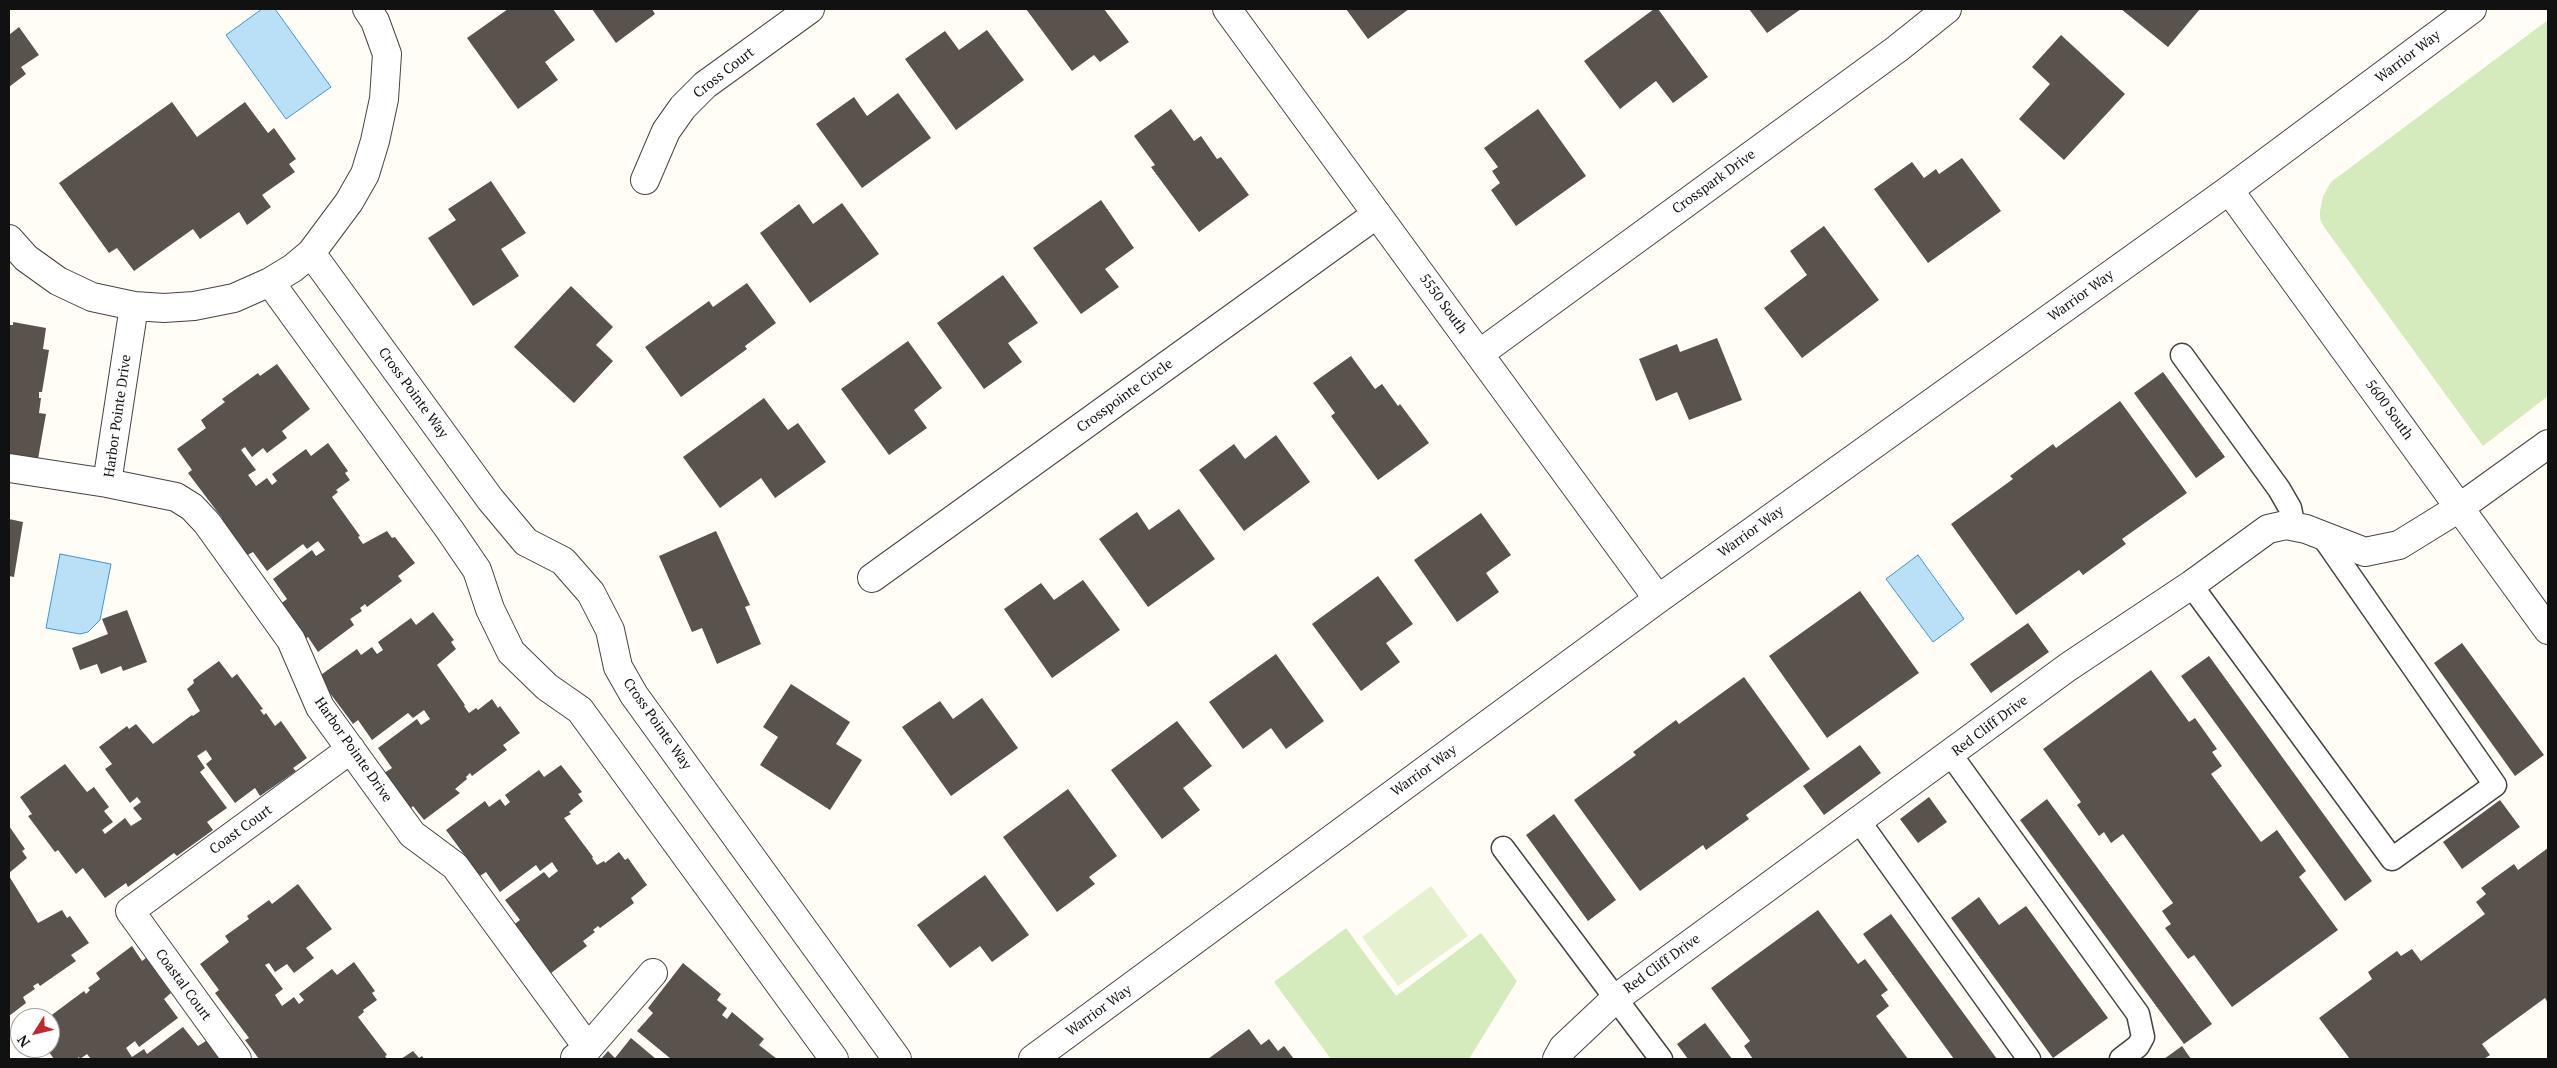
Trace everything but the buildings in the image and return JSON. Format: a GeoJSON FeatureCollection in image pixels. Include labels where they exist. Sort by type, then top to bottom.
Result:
{"type":"FeatureCollection","features":[{"type":"Feature","properties":{"kind":"street"},"geometry":{"type":"LineString","coordinates":[[9,239],[26,258],[58,281],[92,297],[134,306],[164,308],[194,306],[234,298],[270,282],[302,260],[349,202],[365,174],[375,141],[384,99],[387,54],[375,21],[367,9]]}},
{"type":"Feature","properties":{"kind":"street","name":"Cross Court"},"geometry":{"type":"LineString","coordinates":[[644,180],[666,131],[683,107],[705,85],[810,9]]}},
{"type":"Feature","properties":{"kind":"street","name":"5550 South"},"geometry":{"type":"LineString","coordinates":[[1227,9],[1658,599]]}},
{"type":"Feature","properties":{"kind":"street","name":"Crosspark Drive"},"geometry":{"type":"LineString","coordinates":[[1479,354],[1881,60],[1947,9]]}},
{"type":"Feature","properties":{"kind":"street","name":"Warrior Way"},"geometry":{"type":"LineString","coordinates":[[1034,1059],[1658,599],[2229,190],[2472,9]]}},
{"type":"Feature","properties":{"kind":"street","name":"5600 South"},"geometry":{"type":"LineString","coordinates":[[2229,190],[2548,630]]}},
{"type":"Feature","properties":{"kind":"street","name":"Crosspointe Circle"},"geometry":{"type":"LineString","coordinates":[[872,578],[1377,214]]}},
{"type":"Feature","properties":{"kind":"street","name":"Cross Pointe Way"},"geometry":{"type":"LineString","coordinates":[[302,260],[526,542],[563,561],[591,593],[610,630],[618,667],[634,695],[897,1059]]}},
{"type":"Feature","properties":{"kind":"street"},"geometry":{"type":"LineString","coordinates":[[270,282],[477,570],[490,609],[511,652],[547,688],[580,710],[834,1059]]}},
{"type":"Feature","properties":{"kind":"street","name":"Harbor Pointe Drive"},"geometry":{"type":"LineString","coordinates":[[134,306],[107,483],[176,497],[192,507],[206,523],[291,640],[320,706],[412,834],[455,866],[581,1054]]}},
{"type":"Feature","properties":{"kind":"street","name":"Red Cliff Drive"},"geometry":{"type":"LineString","coordinates":[[1557,1059],[1563,1048],[1615,999],[1951,755],[2068,667],[2191,585],[2268,529],[2286,525],[2366,552],[2378,551],[2399,545],[2458,508],[2548,444]]}},
{"type":"Feature","properties":{"kind":"street"},"geometry":{"type":"LineString","coordinates":[[9,468],[107,483]]}},
{"type":"Feature","properties":{"kind":"street","name":"Coast Court"},"geometry":{"type":"LineString","coordinates":[[130,912],[351,749]]}},
{"type":"Feature","properties":{"kind":"street","name":"Coastal Court"},"geometry":{"type":"LineString","coordinates":[[130,912],[237,1059]]}},
{"type":"Feature","properties":{"kind":"street"},"geometry":{"type":"LineString","coordinates":[[581,1054],[653,973]]}},
{"type":"Feature","properties":{"kind":"lane"},"geometry":{"type":"LineString","coordinates":[[2182,355],[2278,489],[2290,508],[2294,527]]}},
{"type":"Feature","properties":{"kind":"lane"},"geometry":{"type":"LineString","coordinates":[[2191,585],[2392,859],[2495,785],[2323,537]]}},
{"type":"Feature","properties":{"kind":"lane"},"geometry":{"type":"LineString","coordinates":[[1951,755],[2138,1014],[2143,1037],[2138,1046],[2122,1059]]}},
{"type":"Feature","properties":{"kind":"lane"},"geometry":{"type":"LineString","coordinates":[[1859,821],[2029,1059]]}},
{"type":"Feature","properties":{"kind":"lane"},"geometry":{"type":"LineString","coordinates":[[1503,848],[1661,1059]]}},
{"type":"Feature","properties":{"kind":"green space"},"geometry":{"type":"Polygon","coordinates":[[[2548,20],[2548,396],[2483,446],[2324,227],[2320,219],[2320,211],[2323,196],[2331,182],[2548,20]]]}},
{"type":"Feature","properties":{"kind":"green space"},"geometry":{"type":"Polygon","coordinates":[[[1431,886],[1468,936],[1398,986],[1362,937],[1431,886]]]}},
{"type":"Feature","properties":{"kind":"green space"},"geometry":{"type":"Polygon","coordinates":[[[1346,928],[1396,996],[1481,933],[1517,981],[1469,1059],[1331,1059],[1274,982],[1346,928]]]}},
{"type":"Feature","properties":{"kind":"water"},"geometry":{"type":"Polygon","coordinates":[[[262,9],[275,9],[331,87],[286,119],[226,35],[262,9]]]}},
{"type":"Feature","properties":{"kind":"water"},"geometry":{"type":"Polygon","coordinates":[[[60,554],[111,564],[100,620],[88,632],[80,634],[46,628],[60,554]]]}},
{"type":"Feature","properties":{"kind":"water"},"geometry":{"type":"Polygon","coordinates":[[[1918,555],[1964,619],[1933,642],[1886,579],[1918,555]]]}}]}
